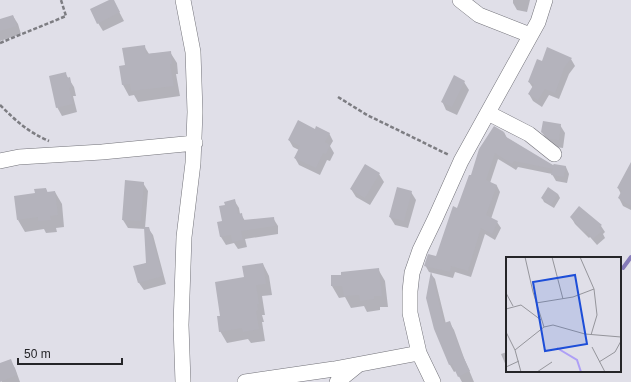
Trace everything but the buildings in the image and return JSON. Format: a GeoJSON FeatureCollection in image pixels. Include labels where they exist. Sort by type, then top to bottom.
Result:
{"type":"FeatureCollection","features":[{"type":"Feature","properties":{"kind":"street"},"geometry":{"type":"LineString","coordinates":[[183,0],[193,52],[195,112],[195,143],[184,237],[181,325],[183,382]]}},
{"type":"Feature","properties":{"kind":"street"},"geometry":{"type":"LineString","coordinates":[[460,0],[478,15],[530,35]]}},
{"type":"Feature","properties":{"kind":"street"},"geometry":{"type":"LineString","coordinates":[[433,382],[419,353],[410,313],[412,273],[420,250],[461,161],[538,22],[545,0]]}},
{"type":"Feature","properties":{"kind":"street"},"geometry":{"type":"LineString","coordinates":[[488,113],[529,134],[554,154]]}},
{"type":"Feature","properties":{"kind":"street"},"geometry":{"type":"LineString","coordinates":[[0,161],[19,157],[59,156],[195,143]]}},
{"type":"Feature","properties":{"kind":"street"},"geometry":{"type":"LineString","coordinates":[[245,382],[358,365],[419,353]]}},
{"type":"Feature","properties":{"kind":"street"},"geometry":{"type":"LineString","coordinates":[[337,382],[358,365]]}},
{"type":"Feature","properties":{"kind":"path"},"geometry":{"type":"LineString","coordinates":[[0,43],[66,16],[61,0]]}},
{"type":"Feature","properties":{"kind":"path"},"geometry":{"type":"LineString","coordinates":[[338,97],[367,115],[461,161]]}},
{"type":"Feature","properties":{"kind":"path"},"geometry":{"type":"LineString","coordinates":[[0,105],[15,120],[33,134],[49,141],[59,156]]}},
{"type":"Feature","properties":{"kind":"waterway"},"geometry":{"type":"LineString","coordinates":[[623,268],[631,257]]}}]}
